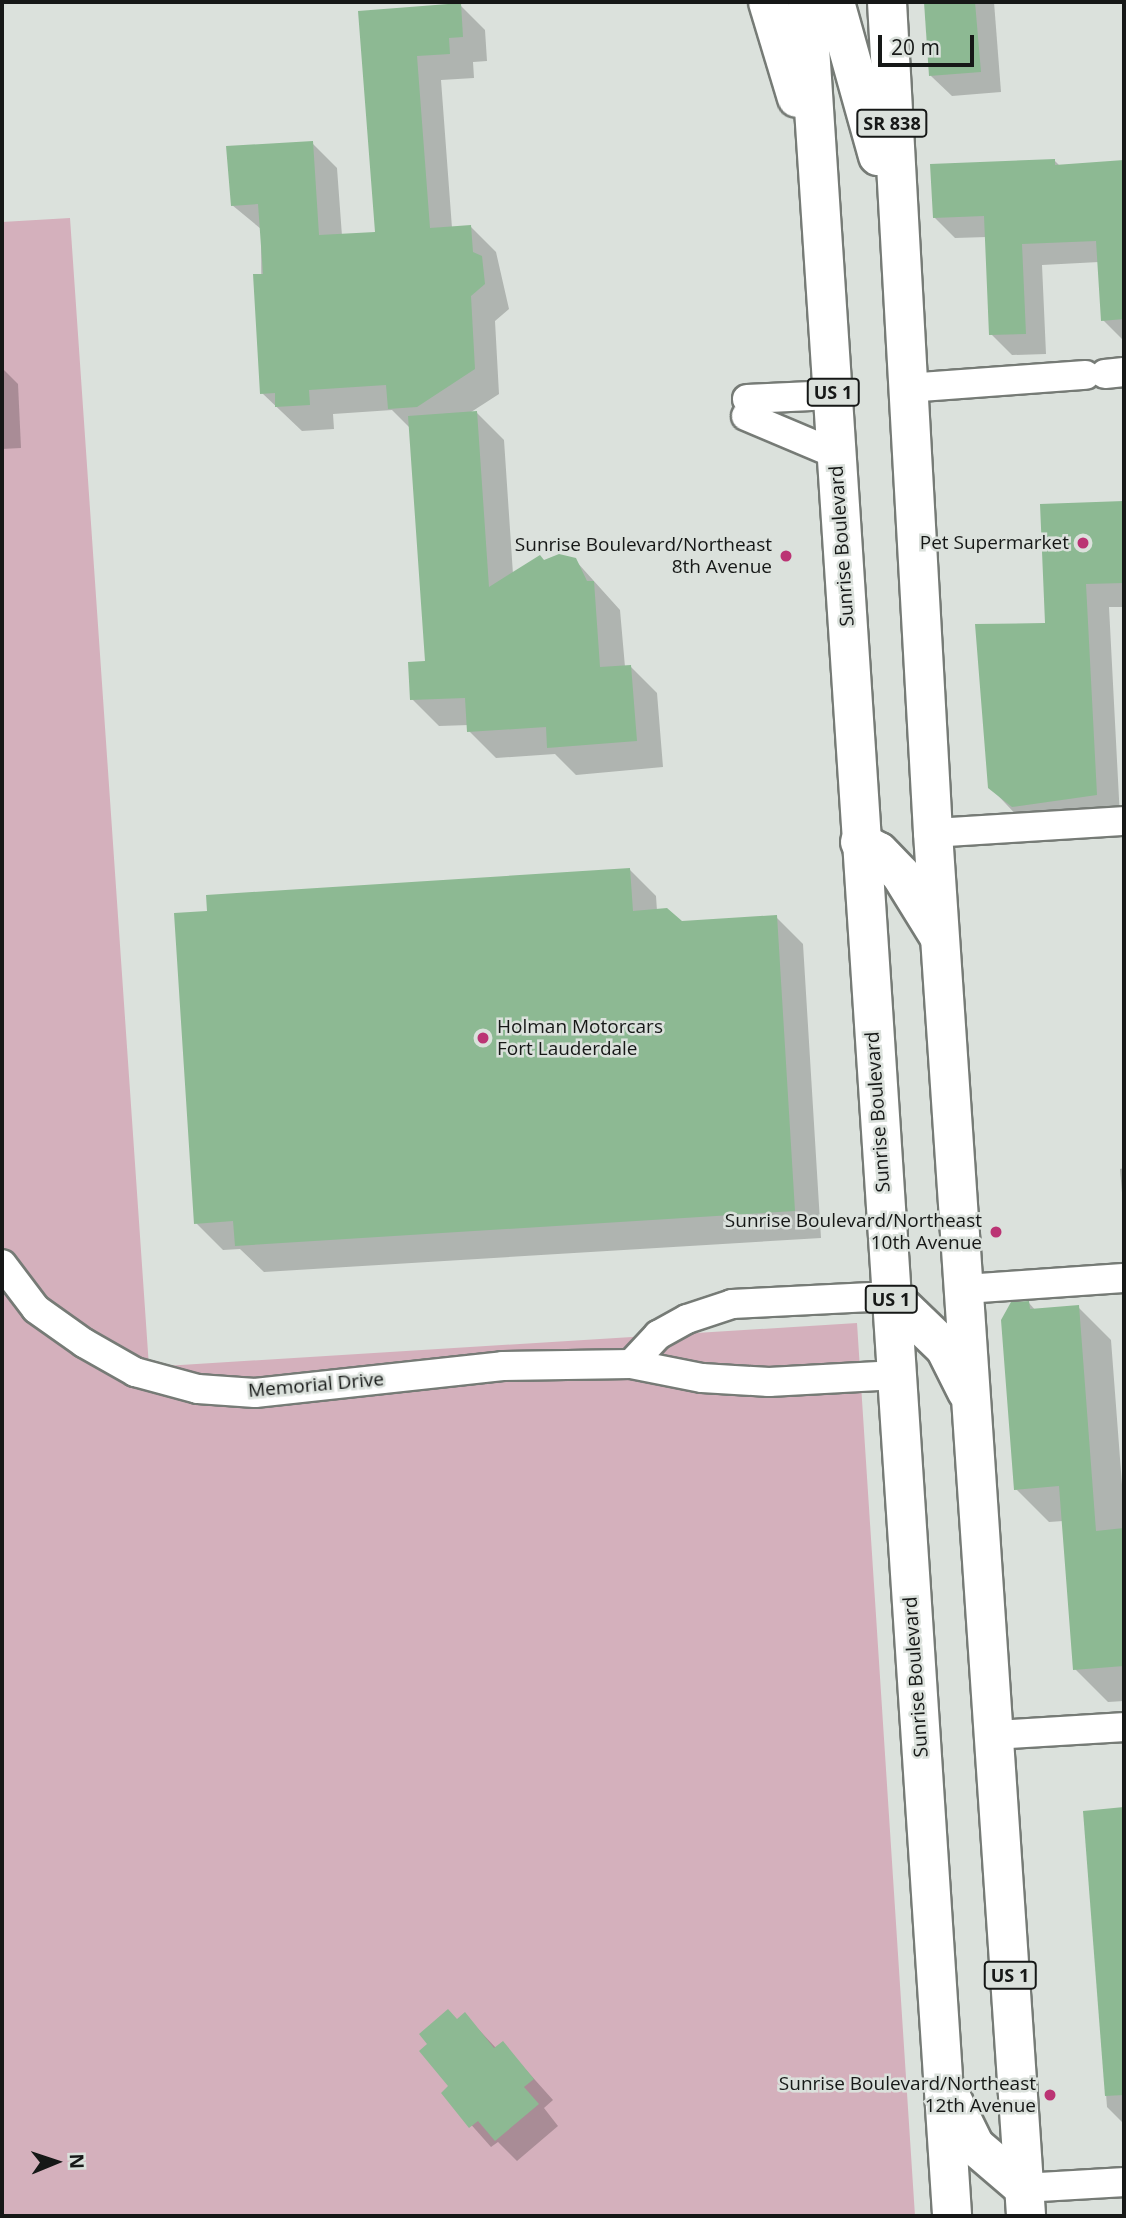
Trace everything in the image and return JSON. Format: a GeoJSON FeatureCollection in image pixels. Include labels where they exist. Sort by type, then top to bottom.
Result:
{"type":"FeatureCollection","features":[{"type":"Feature","properties":{"kind":"main road","name":"US 1"},"geometry":{"type":"LineString","coordinates":[[768,2],[816,175]]}},
{"type":"Feature","properties":{"kind":"main road"},"geometry":{"type":"LineString","coordinates":[[807,2],[816,175]]}},
{"type":"Feature","properties":{"kind":"main road"},"geometry":{"type":"LineString","coordinates":[[835,2],[897,244]]}},
{"type":"Feature","properties":{"kind":"main road","name":"SR 838"},"geometry":{"type":"LineString","coordinates":[[887,2],[897,244]]}},
{"type":"Feature","properties":{"kind":"main road","name":"Sunrise Boulevard"},"geometry":{"type":"LineString","coordinates":[[816,175],[833,395],[859,842],[952,2216]]}},
{"type":"Feature","properties":{"kind":"main road","name":"US 1"},"geometry":{"type":"LineString","coordinates":[[897,244],[933,833],[1025,2202]]}},
{"type":"Feature","properties":{"kind":"main road"},"geometry":{"type":"LineString","coordinates":[[859,842],[879,852],[901,875],[941,940]]}},
{"type":"Feature","properties":{"kind":"main road"},"geometry":{"type":"LineString","coordinates":[[891,1296],[944,1348],[972,1403]]}},
{"type":"Feature","properties":{"kind":"main road"},"geometry":{"type":"LineString","coordinates":[[942,2080],[975,2146],[1025,2202]]}},
{"type":"Feature","properties":{"kind":"street"},"geometry":{"type":"LineString","coordinates":[[907,388],[1105,374]]}},
{"type":"Feature","properties":{"kind":"street"},"geometry":{"type":"LineString","coordinates":[[833,395],[747,408],[836,454]]}},
{"type":"Feature","properties":{"kind":"street"},"geometry":{"type":"LineString","coordinates":[[933,833],[1124,821]]}},
{"type":"Feature","properties":{"kind":"street","name":"Memorial Drive"},"geometry":{"type":"LineString","coordinates":[[2,1264],[36,1309],[84,1343],[135,1372],[198,1389],[255,1393],[503,1366],[631,1364],[702,1378],[769,1382],[897,1375]]}},
{"type":"Feature","properties":{"kind":"street"},"geometry":{"type":"LineString","coordinates":[[965,1289],[1124,1278]]}},
{"type":"Feature","properties":{"kind":"street"},"geometry":{"type":"LineString","coordinates":[[631,1364],[658,1335],[687,1319],[732,1304],[891,1296]]}},
{"type":"Feature","properties":{"kind":"street"},"geometry":{"type":"LineString","coordinates":[[994,1735],[1124,1727]]}},
{"type":"Feature","properties":{"kind":"street"},"geometry":{"type":"LineString","coordinates":[[1025,2202],[1124,2182]]}},
{"type":"Feature","properties":{"kind":"shaded area"},"geometry":{"type":"Polygon","coordinates":[[[70,218],[149,1367],[857,1323],[915,2216],[2,2216],[2,222],[70,218]]]}},
{"type":"Feature","properties":{"kind":"building"},"geometry":{"type":"Polygon","coordinates":[[[924,2],[975,2],[981,72],[929,76],[924,2]]]}},
{"type":"Feature","properties":{"kind":"building"},"geometry":{"type":"Polygon","coordinates":[[[461,3],[463,37],[449,38],[450,54],[417,56],[430,228],[471,225],[473,252],[482,256],[485,284],[471,296],[475,369],[417,407],[388,409],[386,385],[309,390],[310,405],[275,407],[275,393],[260,394],[253,274],[263,274],[258,204],[231,206],[226,146],[313,141],[319,235],[375,232],[358,11],[461,3]]]}},
{"type":"Feature","properties":{"kind":"building"},"geometry":{"type":"Polygon","coordinates":[[[1055,159],[1055,165],[1124,160],[1124,319],[1101,321],[1096,241],[1022,244],[1026,334],[989,335],[984,216],[933,218],[930,164],[1055,159]]]}},
{"type":"Feature","properties":{"kind":"building"},"geometry":{"type":"Polygon","coordinates":[[[477,411],[489,587],[540,555],[544,560],[559,554],[576,558],[587,581],[594,581],[600,667],[631,665],[637,741],[547,748],[546,727],[467,732],[465,698],[410,700],[408,662],[425,661],[408,416],[477,411]]]}},
{"type":"Feature","properties":{"kind":"building"},"geometry":{"type":"Polygon","coordinates":[[[1124,501],[1124,583],[1086,584],[1097,795],[1012,807],[988,788],[975,624],[1045,623],[1040,504],[1124,501]]]}},
{"type":"Feature","properties":{"kind":"building","name":"Holman Motorcars Fort Lauderdale"},"geometry":{"type":"Polygon","coordinates":[[[630,868],[633,911],[667,908],[682,921],[777,915],[795,1211],[235,1246],[233,1221],[194,1224],[174,913],[207,911],[206,895],[630,868]]]}},
{"type":"Feature","properties":{"kind":"building"},"geometry":{"type":"Polygon","coordinates":[[[1029,1301],[1030,1309],[1079,1305],[1096,1531],[1124,1528],[1124,1666],[1073,1670],[1059,1486],[1014,1490],[1001,1320],[1011,1302],[1029,1301]]]}},
{"type":"Feature","properties":{"kind":"building"},"geometry":{"type":"Polygon","coordinates":[[[1124,1807],[1124,2095],[1105,2096],[1083,1811],[1124,1807]]]}},
{"type":"Feature","properties":{"kind":"building"},"geometry":{"type":"Polygon","coordinates":[[[448,2009],[457,2019],[465,2012],[494,2048],[503,2041],[534,2079],[524,2087],[539,2104],[495,2141],[478,2121],[469,2128],[441,2093],[448,2086],[419,2051],[427,2044],[419,2034],[448,2009]]]}},
{"type":"Feature","properties":{"kind":"place","name":"Pet Supermarket"},"geometry":{"type":"Point","coordinates":[1083,543]}},
{"type":"Feature","properties":{"kind":"place","name":"Sunrise Boulevard/Northeast 8th Avenue"},"geometry":{"type":"Point","coordinates":[786,556]}},
{"type":"Feature","properties":{"kind":"place","name":"Holman Motorcars Fort Lauderdale"},"geometry":{"type":"Point","coordinates":[483,1038]}},
{"type":"Feature","properties":{"kind":"place","name":"Sunrise Boulevard/Northeast 10th Avenue"},"geometry":{"type":"Point","coordinates":[996,1232]}},
{"type":"Feature","properties":{"kind":"place","name":"Sunrise Boulevard/Northeast 12th Avenue"},"geometry":{"type":"Point","coordinates":[1050,2095]}}]}
